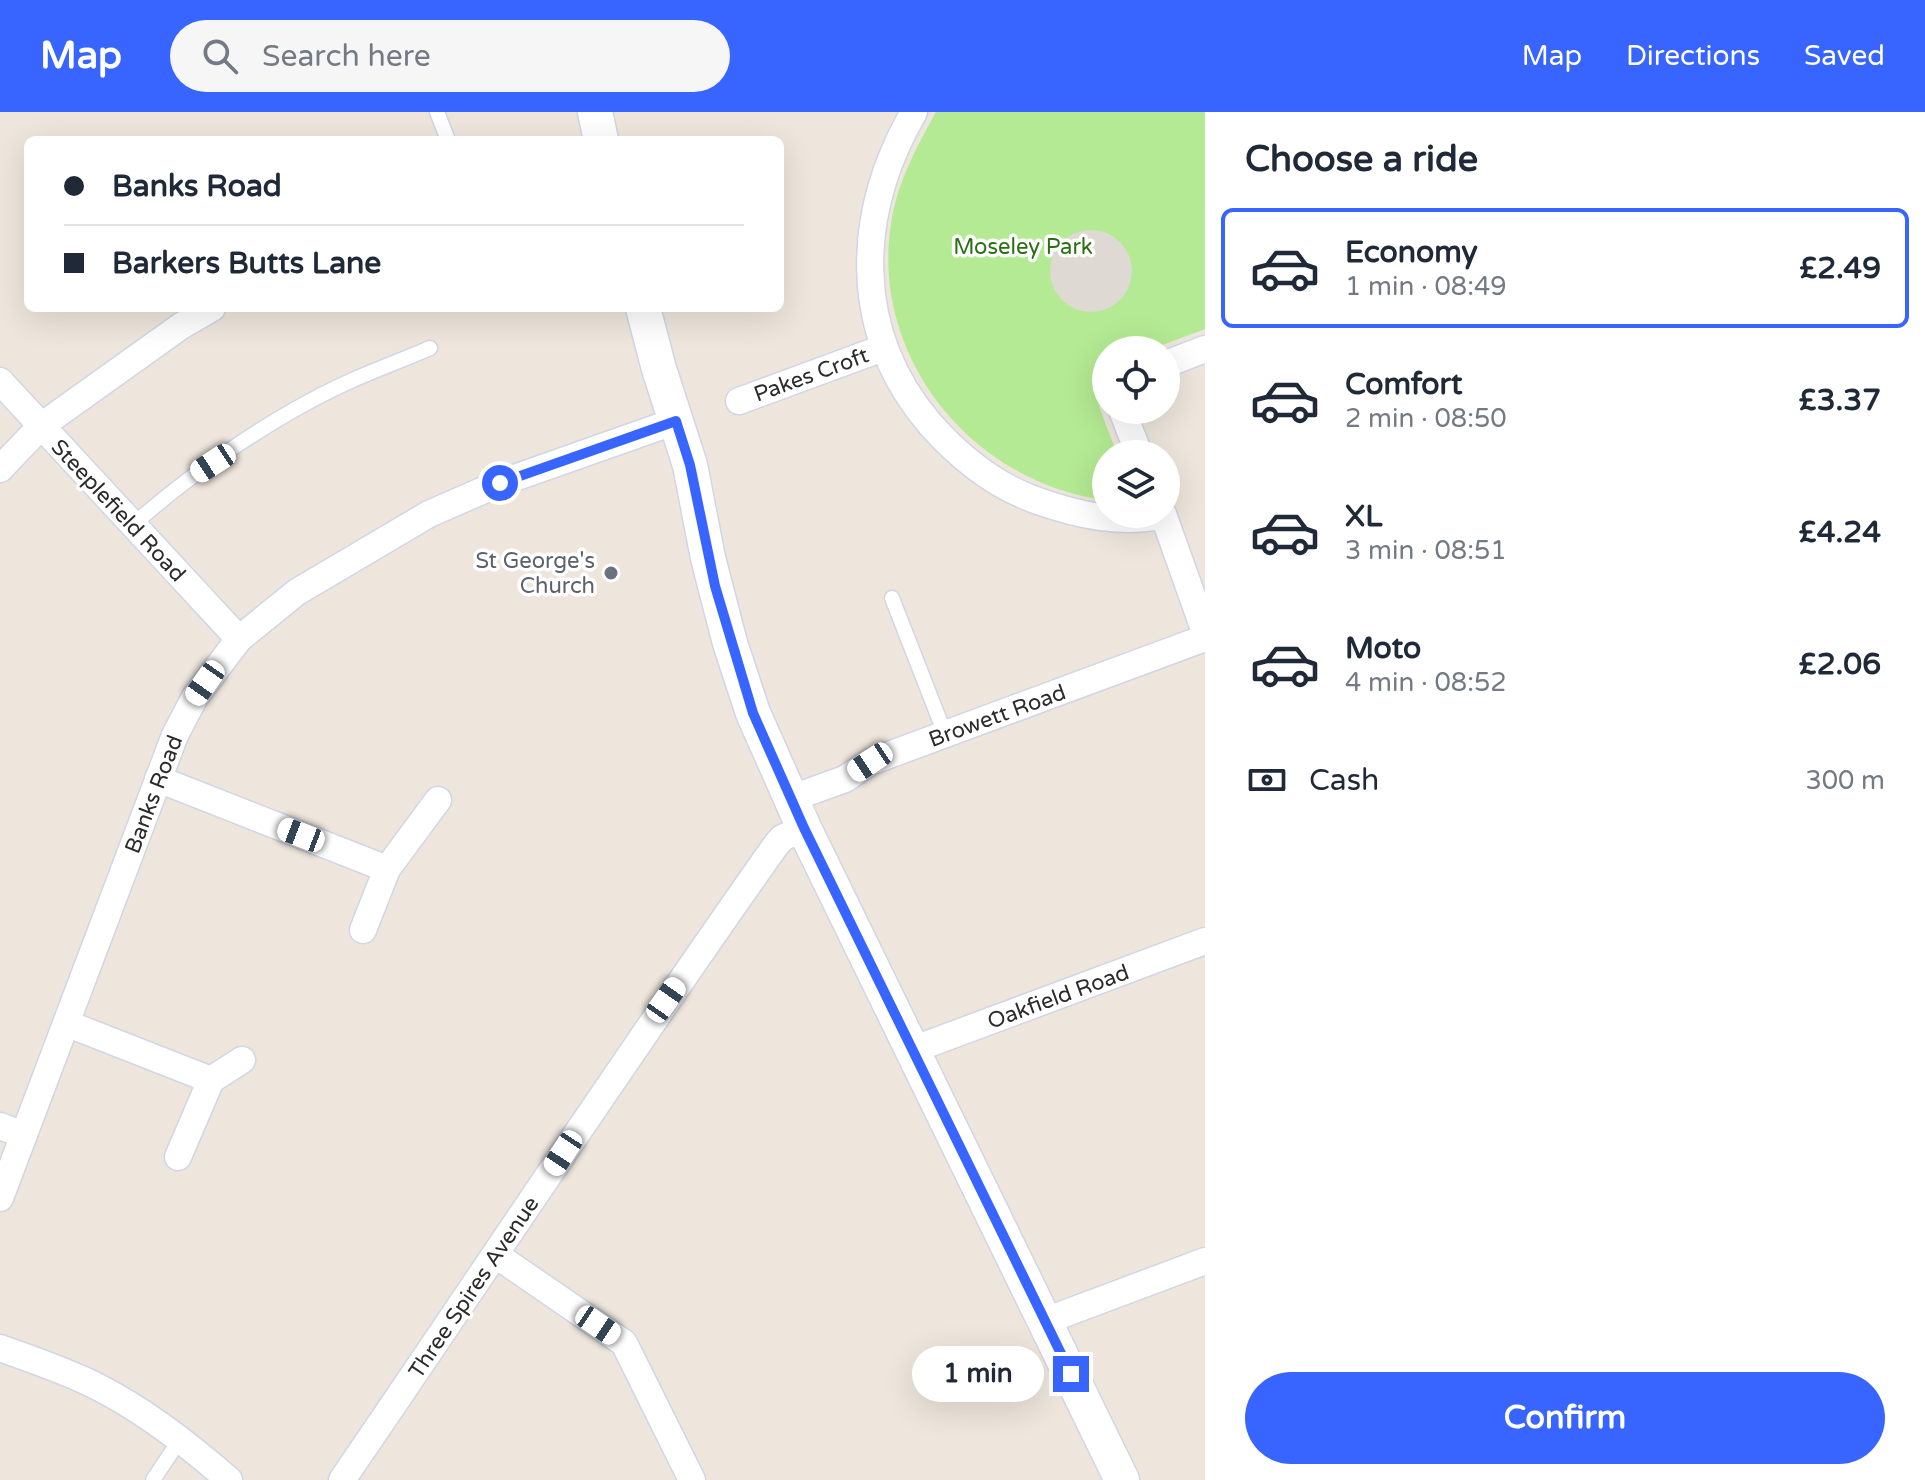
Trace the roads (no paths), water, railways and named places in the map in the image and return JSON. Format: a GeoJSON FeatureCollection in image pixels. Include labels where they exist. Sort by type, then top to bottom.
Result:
{"type":"FeatureCollection","features":[{"type":"Feature","properties":{"kind":"street"},"geometry":{"type":"LineString","coordinates":[[595,112],[600,136]]}},
{"type":"Feature","properties":{"kind":"street"},"geometry":{"type":"LineString","coordinates":[[914,112],[884,172],[875,207],[869,270],[883,348],[919,410],[962,457],[987,477],[1024,496],[1068,512],[1092,516]]}},
{"type":"Feature","properties":{"kind":"street"},"geometry":{"type":"LineString","coordinates":[[0,469],[41,426],[205,312]]}},
{"type":"Feature","properties":{"kind":"street"},"geometry":{"type":"LineString","coordinates":[[644,312],[690,465],[708,558],[730,643],[753,713],[912,1050],[1122,1480]]}},
{"type":"Feature","properties":{"kind":"street","name":"Pakes Croft"},"geometry":{"type":"LineString","coordinates":[[739,401],[883,348]]}},
{"type":"Feature","properties":{"kind":"street"},"geometry":{"type":"LineString","coordinates":[[1180,359],[1205,349]]}},
{"type":"Feature","properties":{"kind":"street","name":"Steeplefield Road"},"geometry":{"type":"LineString","coordinates":[[0,381],[239,639]]}},
{"type":"Feature","properties":{"kind":"street","name":"Banks Road"},"geometry":{"type":"LineString","coordinates":[[0,1198],[12,1130],[68,1024],[175,735],[195,697],[239,639],[297,592],[429,514],[500,483],[676,421]]}},
{"type":"Feature","properties":{"kind":"street"},"geometry":{"type":"LineString","coordinates":[[1168,528],[1205,635]]}},
{"type":"Feature","properties":{"kind":"street","name":"Browett Road"},"geometry":{"type":"LineString","coordinates":[[798,813],[870,762],[1205,635]]}},
{"type":"Feature","properties":{"kind":"street"},"geometry":{"type":"LineString","coordinates":[[158,779],[387,869]]}},
{"type":"Feature","properties":{"kind":"street"},"geometry":{"type":"LineString","coordinates":[[363,930],[387,869],[438,800]]}},
{"type":"Feature","properties":{"kind":"street","name":"Three Spires Avenue"},"geometry":{"type":"LineString","coordinates":[[342,1480],[647,1026],[798,813]]}},
{"type":"Feature","properties":{"kind":"street","name":"Oakfield Road"},"geometry":{"type":"LineString","coordinates":[[912,1050],[1205,941]]}},
{"type":"Feature","properties":{"kind":"street"},"geometry":{"type":"LineString","coordinates":[[68,1024],[211,1080]]}},
{"type":"Feature","properties":{"kind":"street"},"geometry":{"type":"LineString","coordinates":[[178,1157],[211,1080],[242,1060]]}},
{"type":"Feature","properties":{"kind":"street"},"geometry":{"type":"LineString","coordinates":[[496,1255],[624,1343],[692,1480]]}},
{"type":"Feature","properties":{"kind":"street"},"geometry":{"type":"LineString","coordinates":[[1045,1321],[1205,1261]]}},
{"type":"Feature","properties":{"kind":"street"},"geometry":{"type":"LineString","coordinates":[[0,1348],[96,1386],[135,1407],[229,1480]]}},
{"type":"Feature","properties":{"kind":"lane"},"geometry":{"type":"LineString","coordinates":[[437,112],[446,136]]}},
{"type":"Feature","properties":{"kind":"lane"},"geometry":{"type":"LineString","coordinates":[[133,525],[172,490],[294,412],[353,379],[430,348]]}},
{"type":"Feature","properties":{"kind":"lane"},"geometry":{"type":"LineString","coordinates":[[892,598],[945,734]]}},
{"type":"Feature","properties":{"kind":"lane"},"geometry":{"type":"LineString","coordinates":[[153,1480],[179,1441]]}},
{"type":"Feature","properties":{"kind":"place","name":"St George's Church"},"geometry":{"type":"Point","coordinates":[611,573]}},
{"type":"Feature","properties":{"kind":"park label","name":"Moseley Park"},"geometry":{"type":"Point","coordinates":[1023,246]}}]}
